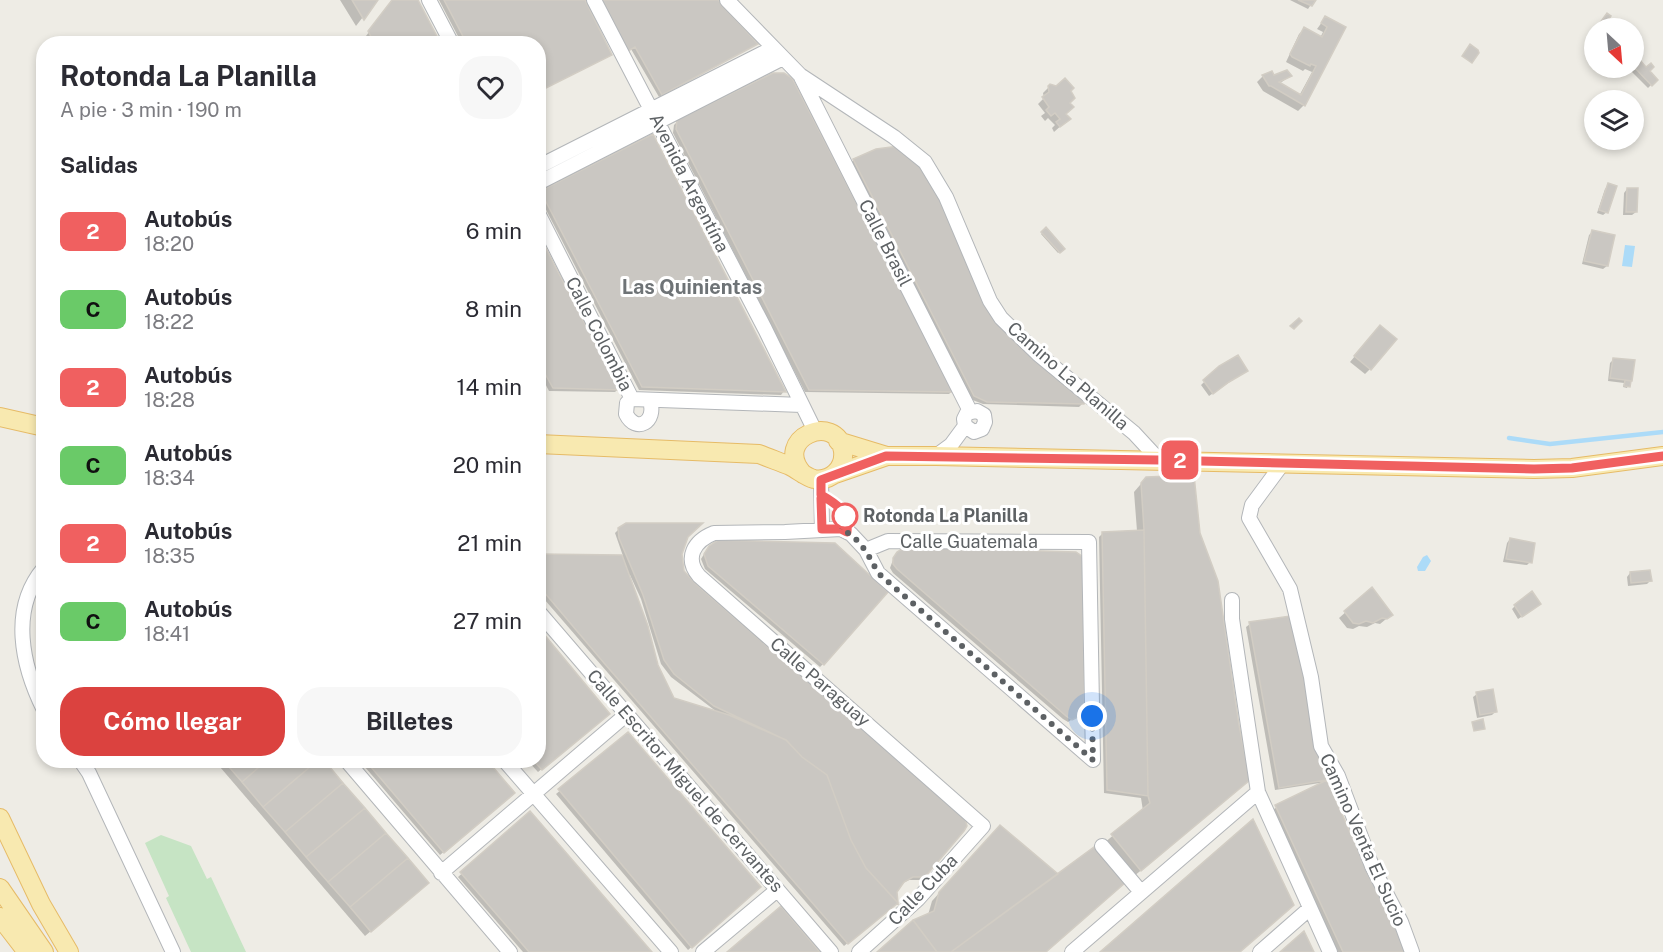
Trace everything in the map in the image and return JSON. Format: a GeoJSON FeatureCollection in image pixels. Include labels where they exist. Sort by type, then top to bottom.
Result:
{"type":"FeatureCollection","features":[{"type":"Feature","properties":{"kind":"main road"},"geometry":{"type":"LineString","coordinates":[[0,417],[36,425]]}},
{"type":"Feature","properties":{"kind":"main road"},"geometry":{"type":"LineString","coordinates":[[0,432],[36,432]]}},
{"type":"Feature","properties":{"kind":"main road"},"geometry":{"type":"LineString","coordinates":[[759,454],[809,434],[828,433],[842,447],[843,461],[828,477]]}},
{"type":"Feature","properties":{"kind":"main road"},"geometry":{"type":"LineString","coordinates":[[803,474],[795,456],[798,443],[809,434]]}},
{"type":"Feature","properties":{"kind":"main road"},"geometry":{"type":"LineString","coordinates":[[838,441],[886,456],[1572,468],[1663,456]]}},
{"type":"Feature","properties":{"kind":"main road"},"geometry":{"type":"LineString","coordinates":[[546,444],[759,454],[788,465],[808,477],[828,477],[886,456]]}},
{"type":"Feature","properties":{"kind":"main road"},"geometry":{"type":"LineString","coordinates":[[546,450],[619,449]]}},
{"type":"Feature","properties":{"kind":"main road"},"geometry":{"type":"LineString","coordinates":[[0,818],[41,904],[69,952]]}},
{"type":"Feature","properties":{"kind":"main road"},"geometry":{"type":"LineString","coordinates":[[0,888],[44,952]]}},
{"type":"Feature","properties":{"kind":"main road"},"geometry":{"type":"LineString","coordinates":[[0,917],[27,952]]}},
{"type":"Feature","properties":{"kind":"street"},"geometry":{"type":"LineString","coordinates":[[429,0],[448,36]]}},
{"type":"Feature","properties":{"kind":"street","name":"Avenida Argentína"},"geometry":{"type":"LineString","coordinates":[[594,0],[802,405],[809,434]]}},
{"type":"Feature","properties":{"kind":"street","name":"Camino La Planilla"},"geometry":{"type":"LineString","coordinates":[[727,0],[800,75],[894,137],[925,162],[946,197],[990,301],[1001,318],[1038,354],[1134,433],[1159,460]]}},
{"type":"Feature","properties":{"kind":"street"},"geometry":{"type":"LineString","coordinates":[[546,178],[773,48]]}},
{"type":"Feature","properties":{"kind":"street"},"geometry":{"type":"LineString","coordinates":[[546,164],[783,58]]}},
{"type":"Feature","properties":{"kind":"street","name":"Calle Brasil"},"geometry":{"type":"LineString","coordinates":[[800,75],[970,411]]}},
{"type":"Feature","properties":{"kind":"street","name":"Calle Colombia"},"geometry":{"type":"LineString","coordinates":[[546,229],[632,399],[802,405]]}},
{"type":"Feature","properties":{"kind":"street"},"geometry":{"type":"LineString","coordinates":[[632,399],[627,403],[626,414],[630,421],[636,424],[641,424],[650,418],[652,411],[650,401]]}},
{"type":"Feature","properties":{"kind":"street"},"geometry":{"type":"LineString","coordinates":[[936,456],[951,445],[965,426],[964,418],[970,411],[981,412],[985,418],[982,429],[974,432],[965,426]]}},
{"type":"Feature","properties":{"kind":"street","name":"Camino Venta El Sucio"},"geometry":{"type":"LineString","coordinates":[[1283,463],[1252,505],[1249,518],[1290,590],[1311,677],[1321,746],[1338,776],[1372,866],[1401,922],[1412,952]]}},
{"type":"Feature","properties":{"kind":"street"},"geometry":{"type":"LineString","coordinates":[[828,477],[822,529],[841,529],[852,534],[866,550]]}},
{"type":"Feature","properties":{"kind":"street","name":"Calle Paraguay"},"geometry":{"type":"LineString","coordinates":[[822,529],[714,533],[705,536],[693,550],[693,568],[699,576],[983,826]]}},
{"type":"Feature","properties":{"kind":"street","name":"Calle Guatemala"},"geometry":{"type":"LineString","coordinates":[[888,541],[1089,542],[1093,760],[878,573],[866,550],[888,541]]}},
{"type":"Feature","properties":{"kind":"street"},"geometry":{"type":"LineString","coordinates":[[36,578],[26,598],[22,626],[24,658],[36,694]]}},
{"type":"Feature","properties":{"kind":"street"},"geometry":{"type":"LineString","coordinates":[[1232,600],[1232,619],[1258,792],[1330,952]]}},
{"type":"Feature","properties":{"kind":"street","name":"Calle Escritor Miguel de Cervantes"},"geometry":{"type":"LineString","coordinates":[[546,620],[831,952]]}},
{"type":"Feature","properties":{"kind":"street"},"geometry":{"type":"LineString","coordinates":[[441,873],[627,714]]}},
{"type":"Feature","properties":{"kind":"street"},"geometry":{"type":"LineString","coordinates":[[86,768],[173,952]]}},
{"type":"Feature","properties":{"kind":"street"},"geometry":{"type":"LineString","coordinates":[[353,768],[510,952]]}},
{"type":"Feature","properties":{"kind":"street"},"geometry":{"type":"LineString","coordinates":[[511,768],[670,952]]}},
{"type":"Feature","properties":{"kind":"street"},"geometry":{"type":"LineString","coordinates":[[1072,952],[1258,792]]}},
{"type":"Feature","properties":{"kind":"street","name":"Calle Cuba"},"geometry":{"type":"LineString","coordinates":[[859,952],[918,899],[983,826]]}},
{"type":"Feature","properties":{"kind":"street"},"geometry":{"type":"LineString","coordinates":[[1102,846],[1141,892]]}},
{"type":"Feature","properties":{"kind":"street"},"geometry":{"type":"LineString","coordinates":[[703,952],[777,890]]}},
{"type":"Feature","properties":{"kind":"street"},"geometry":{"type":"LineString","coordinates":[[1260,952],[1309,909]]}},
{"type":"Feature","properties":{"kind":"green space"},"geometry":{"type":"Polygon","coordinates":[[[161,835],[191,846],[207,879],[211,877],[246,952],[191,952],[166,898],[169,896],[145,843],[161,835]]]}},
{"type":"Feature","properties":{"kind":"water"},"geometry":{"type":"Polygon","coordinates":[[[1625,245],[1635,246],[1632,267],[1622,266],[1625,245]]]}},
{"type":"Feature","properties":{"kind":"water"},"geometry":{"type":"Polygon","coordinates":[[[1427,555],[1431,561],[1425,571],[1418,571],[1417,567],[1427,555]]]}},
{"type":"Feature","properties":{"kind":"building"},"geometry":{"type":"Polygon","coordinates":[[[352,0],[378,0],[364,20],[352,0]]]}},
{"type":"Feature","properties":{"kind":"building"},"geometry":{"type":"Polygon","coordinates":[[[392,0],[418,0],[437,36],[371,36],[368,31],[392,0]]]}},
{"type":"Feature","properties":{"kind":"building"},"geometry":{"type":"Polygon","coordinates":[[[444,0],[585,0],[612,55],[546,88],[546,36],[463,36],[444,0]]]}},
{"type":"Feature","properties":{"kind":"building"},"geometry":{"type":"Polygon","coordinates":[[[602,0],[718,0],[758,44],[662,95],[635,47],[628,51],[602,0]]]}},
{"type":"Feature","properties":{"kind":"building"},"geometry":{"type":"Polygon","coordinates":[[[1298,0],[1316,0],[1312,6],[1298,0]]]}},
{"type":"Feature","properties":{"kind":"building"},"geometry":{"type":"Polygon","coordinates":[[[1325,16],[1346,27],[1305,106],[1269,86],[1262,75],[1272,71],[1274,75],[1287,70],[1292,76],[1279,82],[1301,95],[1316,66],[1311,64],[1310,66],[1290,54],[1304,27],[1322,37],[1327,27],[1321,23],[1325,16]]]}},
{"type":"Feature","properties":{"kind":"building"},"geometry":{"type":"Polygon","coordinates":[[[1470,44],[1479,53],[1472,63],[1462,56],[1470,44]]]}},
{"type":"Feature","properties":{"kind":"building"},"geometry":{"type":"Polygon","coordinates":[[[1651,63],[1654,67],[1650,71],[1658,80],[1652,86],[1644,78],[1644,65],[1646,67],[1651,63]]]}},
{"type":"Feature","properties":{"kind":"building"},"geometry":{"type":"Polygon","coordinates":[[[773,73],[784,73],[792,78],[954,392],[809,390],[676,129],[677,120],[773,73]]]}},
{"type":"Feature","properties":{"kind":"building"},"geometry":{"type":"Polygon","coordinates":[[[1065,78],[1074,88],[1071,91],[1075,98],[1070,103],[1074,107],[1066,114],[1071,119],[1060,127],[1056,122],[1060,119],[1055,113],[1051,116],[1046,110],[1049,107],[1042,97],[1049,92],[1050,84],[1056,86],[1065,78]]]}},
{"type":"Feature","properties":{"kind":"building"},"geometry":{"type":"Polygon","coordinates":[[[653,134],[786,392],[642,387],[546,202],[546,188],[653,134]]]}},
{"type":"Feature","properties":{"kind":"building"},"geometry":{"type":"Polygon","coordinates":[[[899,146],[924,163],[946,205],[997,319],[1087,399],[1084,404],[987,402],[974,396],[853,159],[876,149],[899,146]]]}},
{"type":"Feature","properties":{"kind":"building"},"geometry":{"type":"Polygon","coordinates":[[[1608,183],[1617,186],[1608,213],[1599,210],[1608,183]]]}},
{"type":"Feature","properties":{"kind":"building"},"geometry":{"type":"Polygon","coordinates":[[[1627,188],[1638,188],[1637,212],[1626,212],[1627,188]]]}},
{"type":"Feature","properties":{"kind":"building"},"geometry":{"type":"Polygon","coordinates":[[[1046,227],[1065,249],[1060,253],[1041,232],[1046,227]]]}},
{"type":"Feature","properties":{"kind":"building"},"geometry":{"type":"Polygon","coordinates":[[[1592,230],[1615,235],[1608,266],[1584,261],[1592,230]]]}},
{"type":"Feature","properties":{"kind":"building"},"geometry":{"type":"Polygon","coordinates":[[[546,248],[620,390],[553,388],[546,375],[546,248]]]}},
{"type":"Feature","properties":{"kind":"building"},"geometry":{"type":"Polygon","coordinates":[[[1299,318],[1302,321],[1294,329],[1290,326],[1299,318]]]}},
{"type":"Feature","properties":{"kind":"building"},"geometry":{"type":"Polygon","coordinates":[[[1380,325],[1397,339],[1371,370],[1354,356],[1380,325]]]}},
{"type":"Feature","properties":{"kind":"building"},"geometry":{"type":"Polygon","coordinates":[[[1238,355],[1248,371],[1213,394],[1203,380],[1219,366],[1238,355]]]}},
{"type":"Feature","properties":{"kind":"building"},"geometry":{"type":"Polygon","coordinates":[[[1613,358],[1635,360],[1632,381],[1610,378],[1613,358]]]}},
{"type":"Feature","properties":{"kind":"building"},"geometry":{"type":"Polygon","coordinates":[[[1625,380],[1631,381],[1630,387],[1624,386],[1625,380]]]}},
{"type":"Feature","properties":{"kind":"building"},"geometry":{"type":"Polygon","coordinates":[[[1194,475],[1200,533],[1218,581],[1239,725],[1250,780],[1141,871],[1111,834],[1150,803],[1148,796],[1144,530],[1141,483],[1146,477],[1194,475]]]}},
{"type":"Feature","properties":{"kind":"building"},"geometry":{"type":"Polygon","coordinates":[[[626,523],[703,523],[688,537],[682,554],[684,571],[697,585],[965,818],[967,826],[964,831],[925,877],[913,877],[904,882],[897,892],[898,903],[866,868],[851,840],[827,775],[802,757],[786,740],[714,706],[674,674],[664,660],[643,595],[619,538],[618,528],[626,523]]]}},
{"type":"Feature","properties":{"kind":"building"},"geometry":{"type":"Polygon","coordinates":[[[1144,530],[1148,796],[1107,790],[1102,532],[1144,530]]]}},
{"type":"Feature","properties":{"kind":"building"},"geometry":{"type":"Polygon","coordinates":[[[1510,538],[1535,543],[1532,563],[1506,559],[1510,538]]]}},
{"type":"Feature","properties":{"kind":"building"},"geometry":{"type":"Polygon","coordinates":[[[718,540],[835,543],[888,592],[824,665],[708,566],[704,554],[709,546],[718,540]]]}},
{"type":"Feature","properties":{"kind":"building"},"geometry":{"type":"Polygon","coordinates":[[[905,547],[1076,552],[1083,557],[1084,703],[1083,711],[1078,717],[1072,720],[1066,716],[897,569],[893,564],[893,558],[905,547]]]}},
{"type":"Feature","properties":{"kind":"building"},"geometry":{"type":"Polygon","coordinates":[[[546,554],[622,555],[648,626],[658,665],[674,698],[729,715],[786,740],[802,757],[827,775],[851,840],[866,868],[898,903],[848,944],[546,594],[546,554]]]}},
{"type":"Feature","properties":{"kind":"building"},"geometry":{"type":"Polygon","coordinates":[[[1650,570],[1652,581],[1631,583],[1630,572],[1650,570]]]}},
{"type":"Feature","properties":{"kind":"building"},"geometry":{"type":"Polygon","coordinates":[[[1372,587],[1393,615],[1373,623],[1366,621],[1359,624],[1353,623],[1344,611],[1372,587]]]}},
{"type":"Feature","properties":{"kind":"building"},"geometry":{"type":"Polygon","coordinates":[[[1532,591],[1541,604],[1522,617],[1514,605],[1532,591]]]}},
{"type":"Feature","properties":{"kind":"building"},"geometry":{"type":"Polygon","coordinates":[[[1290,616],[1332,779],[1279,788],[1249,622],[1290,616]]]}},
{"type":"Feature","properties":{"kind":"building"},"geometry":{"type":"Polygon","coordinates":[[[546,637],[610,714],[546,767],[546,637]]]}},
{"type":"Feature","properties":{"kind":"building"},"geometry":{"type":"Polygon","coordinates":[[[1493,689],[1497,712],[1480,715],[1476,692],[1493,689]]]}},
{"type":"Feature","properties":{"kind":"building"},"geometry":{"type":"Polygon","coordinates":[[[1483,719],[1485,729],[1474,731],[1472,722],[1483,719]]]}},
{"type":"Feature","properties":{"kind":"building"},"geometry":{"type":"Polygon","coordinates":[[[628,732],[761,887],[692,948],[558,789],[628,732]]]}},
{"type":"Feature","properties":{"kind":"building"},"geometry":{"type":"Polygon","coordinates":[[[230,768],[258,768],[242,782],[230,768]]]}},
{"type":"Feature","properties":{"kind":"building"},"geometry":{"type":"Polygon","coordinates":[[[258,768],[309,768],[263,807],[242,782],[258,768]]]}},
{"type":"Feature","properties":{"kind":"building"},"geometry":{"type":"Polygon","coordinates":[[[309,768],[331,768],[343,783],[285,832],[263,807],[309,768]]]}},
{"type":"Feature","properties":{"kind":"building"},"geometry":{"type":"Polygon","coordinates":[[[372,768],[494,768],[515,793],[444,853],[372,768]]]}},
{"type":"Feature","properties":{"kind":"building"},"geometry":{"type":"Polygon","coordinates":[[[1327,780],[1366,868],[1402,941],[1405,952],[1343,952],[1275,805],[1327,780]]]}},
{"type":"Feature","properties":{"kind":"building"},"geometry":{"type":"Polygon","coordinates":[[[343,783],[365,808],[306,857],[285,832],[343,783]]]}},
{"type":"Feature","properties":{"kind":"building"},"geometry":{"type":"Polygon","coordinates":[[[365,808],[386,833],[328,882],[306,857],[365,808]]]}},
{"type":"Feature","properties":{"kind":"building"},"geometry":{"type":"Polygon","coordinates":[[[530,811],[652,952],[529,952],[460,872],[530,811]]]}},
{"type":"Feature","properties":{"kind":"building"},"geometry":{"type":"Polygon","coordinates":[[[1253,819],[1294,905],[1240,952],[1100,952],[1253,819]]]}},
{"type":"Feature","properties":{"kind":"building"},"geometry":{"type":"Polygon","coordinates":[[[1000,825],[1058,874],[951,952],[937,952],[913,920],[934,911],[939,892],[1000,825]]]}},
{"type":"Feature","properties":{"kind":"building"},"geometry":{"type":"Polygon","coordinates":[[[386,833],[408,858],[350,907],[328,882],[386,833]]]}},
{"type":"Feature","properties":{"kind":"building"},"geometry":{"type":"Polygon","coordinates":[[[1094,847],[1125,883],[1046,952],[951,952],[1094,847]]]}},
{"type":"Feature","properties":{"kind":"building"},"geometry":{"type":"Polygon","coordinates":[[[408,858],[429,883],[371,932],[350,907],[408,858]]]}},
{"type":"Feature","properties":{"kind":"building"},"geometry":{"type":"Polygon","coordinates":[[[781,906],[820,952],[727,952],[781,906]]]}},
{"type":"Feature","properties":{"kind":"building"},"geometry":{"type":"Polygon","coordinates":[[[913,920],[937,952],[877,952],[913,920]]]}},
{"type":"Feature","properties":{"kind":"building"},"geometry":{"type":"Polygon","coordinates":[[[1304,931],[1314,952],[1280,952],[1304,931]]]}},
{"type":"Feature","properties":{"kind":"waterway"},"geometry":{"type":"LineString","coordinates":[[1509,438],[1550,444],[1663,432]]}},
{"type":"Feature","properties":{"kind":"bus line","name":"2"},"geometry":{"type":"LineString","coordinates":[[821,498],[822,529],[841,529],[847,532],[848,523],[837,504],[821,495],[821,480],[886,456],[1534,469],[1572,468],[1663,456]]}},
{"type":"Feature","properties":{"kind":"place","name":"Rotonda La Planilla"},"geometry":{"type":"Point","coordinates":[845,516]}},
{"type":"Feature","properties":{"kind":"district","name":"Las Quinientas"},"geometry":{"type":"Point","coordinates":[692,287]}},
{"type":"Feature","properties":{"kind":"route"},"geometry":{"type":"LineString","coordinates":[[845,516],[841,529],[852,534],[866,550],[878,573],[1093,760],[1092,716]]}}]}
